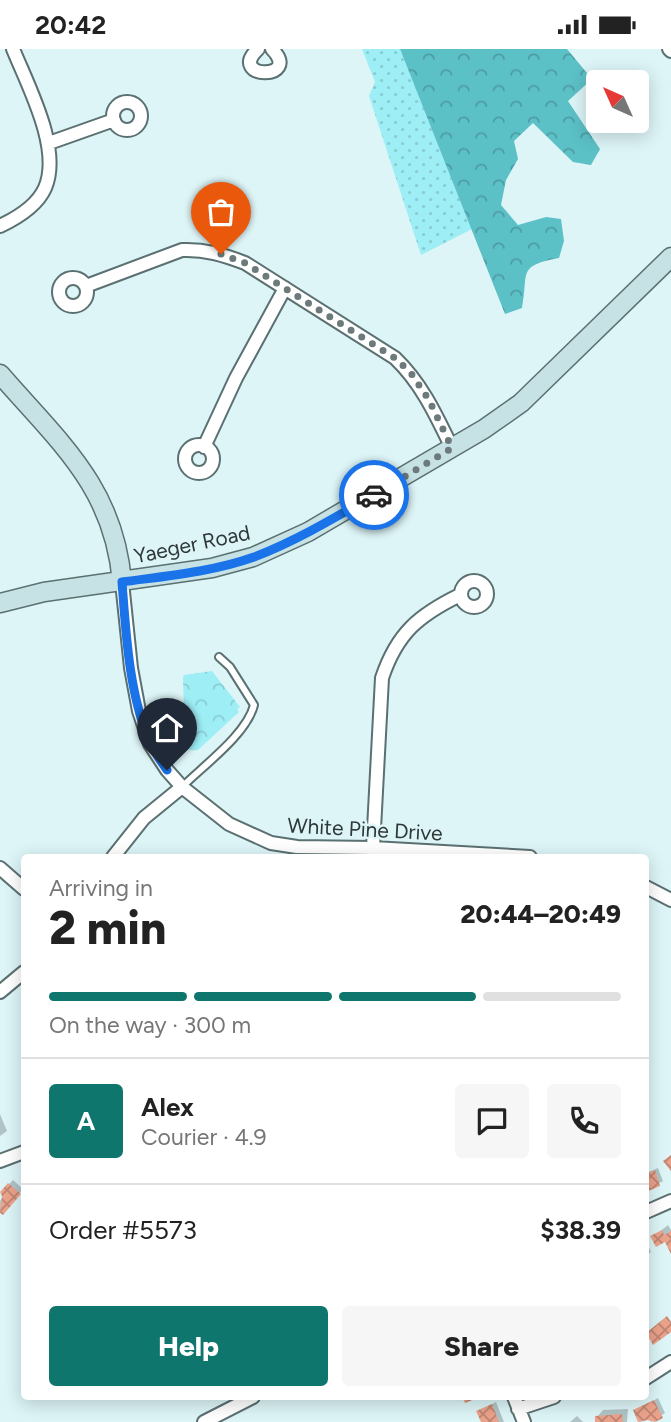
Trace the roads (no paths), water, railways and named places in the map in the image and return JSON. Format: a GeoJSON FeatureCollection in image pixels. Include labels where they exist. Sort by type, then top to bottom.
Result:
{"type":"FeatureCollection","features":[{"type":"Feature","properties":{"kind":"street"},"geometry":{"type":"LineString","coordinates":[[0,226],[26,210],[46,187],[49,143],[13,49]]}},
{"type":"Feature","properties":{"kind":"street"},"geometry":{"type":"LineString","coordinates":[[258,49],[253,54],[252,63],[256,70],[264,74],[273,71],[278,64],[278,55],[272,49]]}},
{"type":"Feature","properties":{"kind":"street"},"geometry":{"type":"LineString","coordinates":[[49,143],[114,120]]}},
{"type":"Feature","properties":{"kind":"street"},"geometry":{"type":"LineString","coordinates":[[86,286],[182,250],[199,249],[245,263],[380,348],[403,366],[429,400],[452,448]]}},
{"type":"Feature","properties":{"kind":"street","name":"Yaeger Road"},"geometry":{"type":"LineString","coordinates":[[0,374],[68,453],[101,499],[115,536],[122,582],[212,568],[271,550],[328,521],[521,404],[671,257]]}},
{"type":"Feature","properties":{"kind":"street"},"geometry":{"type":"LineString","coordinates":[[204,447],[236,378],[285,288]]}},
{"type":"Feature","properties":{"kind":"street"},"geometry":{"type":"LineString","coordinates":[[0,603],[34,594],[122,582]]}},
{"type":"Feature","properties":{"kind":"street","name":"White Pine Drive"},"geometry":{"type":"LineString","coordinates":[[122,582],[131,668],[139,712],[150,744],[182,787],[229,824],[271,843],[297,847],[478,854]]}},
{"type":"Feature","properties":{"kind":"street"},"geometry":{"type":"LineString","coordinates":[[373,848],[383,678],[389,659],[399,640],[416,622],[434,608],[460,595]]}},
{"type":"Feature","properties":{"kind":"street"},"geometry":{"type":"LineString","coordinates":[[116,854],[144,818],[182,787]]}},
{"type":"Feature","properties":{"kind":"street"},"geometry":{"type":"LineString","coordinates":[[0,868],[21,886]]}},
{"type":"Feature","properties":{"kind":"street"},"geometry":{"type":"LineString","coordinates":[[649,889],[671,900]]}},
{"type":"Feature","properties":{"kind":"street"},"geometry":{"type":"LineString","coordinates":[[0,992],[21,974]]}},
{"type":"Feature","properties":{"kind":"street"},"geometry":{"type":"LineString","coordinates":[[0,1161],[21,1153]]}},
{"type":"Feature","properties":{"kind":"street"},"geometry":{"type":"LineString","coordinates":[[649,1211],[671,1201]]}},
{"type":"Feature","properties":{"kind":"street"},"geometry":{"type":"LineString","coordinates":[[649,1376],[671,1362]]}},
{"type":"Feature","properties":{"kind":"street"},"geometry":{"type":"LineString","coordinates":[[204,1422],[247,1400]]}},
{"type":"Feature","properties":{"kind":"street"},"geometry":{"type":"LineString","coordinates":[[524,1422],[516,1403],[535,1400]]}},
{"type":"Feature","properties":{"kind":"lane"},"geometry":{"type":"LineString","coordinates":[[182,787],[251,716],[254,705],[230,667],[219,657]]}}]}
